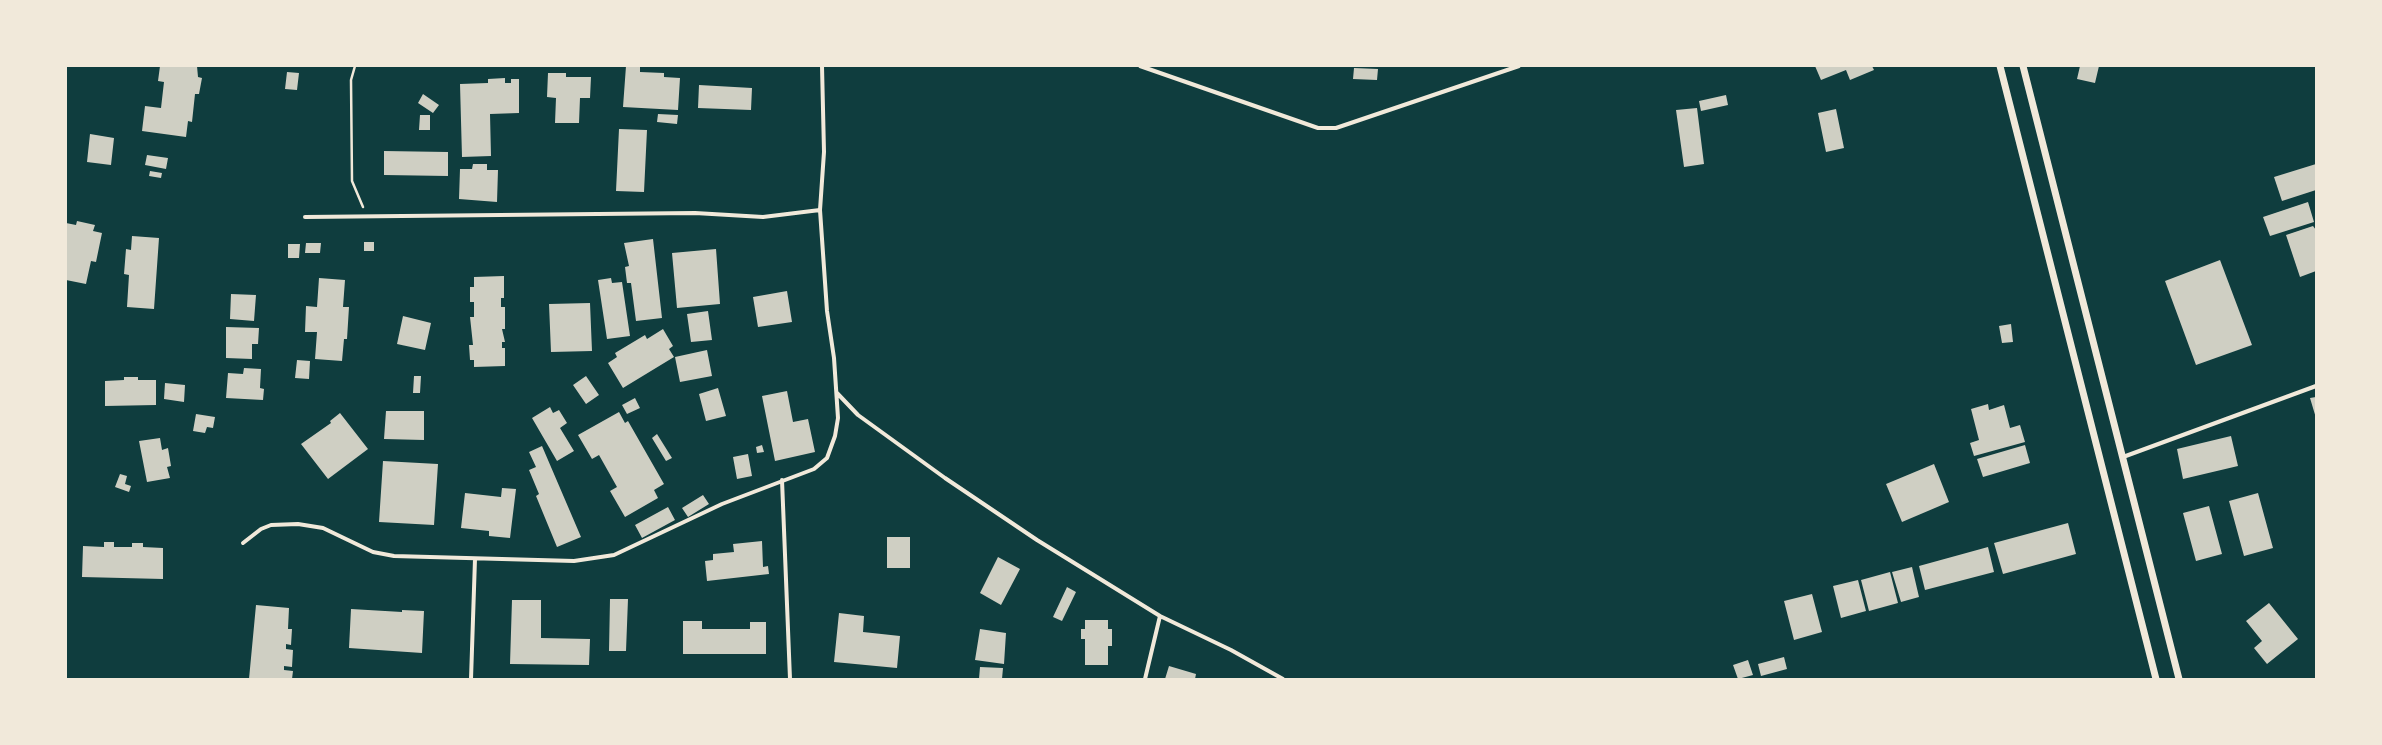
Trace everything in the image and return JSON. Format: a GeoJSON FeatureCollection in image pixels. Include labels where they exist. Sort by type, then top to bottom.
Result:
{"type":"FeatureCollection","features":[{"type":"Feature","properties":{"kind":"street"},"geometry":{"type":"LineString","coordinates":[[243,544],[261,529],[271,525],[298,524],[323,528],[374,552],[394,556],[574,561],[614,555],[722,504],[782,480],[814,470],[828,458],[835,436],[837,393],[827,311],[820,210],[824,152],[822,66]]}},
{"type":"Feature","properties":{"kind":"street"},"geometry":{"type":"LineString","coordinates":[[1140,66],[1318,128],[1336,128],[1519,66]]}},
{"type":"Feature","properties":{"kind":"street"},"geometry":{"type":"LineString","coordinates":[[2000,66],[2156,679]]}},
{"type":"Feature","properties":{"kind":"street"},"geometry":{"type":"LineString","coordinates":[[2023,66],[2180,679]]}},
{"type":"Feature","properties":{"kind":"street"},"geometry":{"type":"LineString","coordinates":[[305,217],[695,213],[763,217],[820,210]]}},
{"type":"Feature","properties":{"kind":"street"},"geometry":{"type":"LineString","coordinates":[[2123,457],[2316,386]]}},
{"type":"Feature","properties":{"kind":"street"},"geometry":{"type":"LineString","coordinates":[[837,393],[858,415],[945,478],[1037,540],[1160,616],[1231,650],[1283,679]]}},
{"type":"Feature","properties":{"kind":"street"},"geometry":{"type":"LineString","coordinates":[[782,480],[790,679]]}},
{"type":"Feature","properties":{"kind":"street"},"geometry":{"type":"LineString","coordinates":[[470,679],[475,559]]}},
{"type":"Feature","properties":{"kind":"street"},"geometry":{"type":"LineString","coordinates":[[1145,679],[1160,616]]}},
{"type":"Feature","properties":{"kind":"path"},"geometry":{"type":"LineString","coordinates":[[355,66],[351,80],[352,181],[368,217]]}},
{"type":"Feature","properties":{"kind":"building"},"geometry":{"type":"Polygon","coordinates":[[[160,66],[197,66],[198,77],[202,78],[199,94],[195,94],[192,122],[188,121],[186,137],[142,131],[145,106],[161,108],[164,82],[158,81],[160,66]]]}},
{"type":"Feature","properties":{"kind":"building"},"geometry":{"type":"Polygon","coordinates":[[[626,66],[640,67],[640,72],[664,73],[664,77],[680,78],[678,110],[623,107],[626,66]]]}},
{"type":"Feature","properties":{"kind":"building"},"geometry":{"type":"Polygon","coordinates":[[[1815,66],[1872,66],[1874,70],[1850,80],[1846,70],[1821,80],[1815,66]]]}},
{"type":"Feature","properties":{"kind":"building"},"geometry":{"type":"Polygon","coordinates":[[[2080,66],[2099,66],[2095,83],[2077,79],[2080,66]]]}},
{"type":"Feature","properties":{"kind":"building"},"geometry":{"type":"Polygon","coordinates":[[[1354,68],[1378,69],[1377,80],[1353,79],[1354,68]]]}},
{"type":"Feature","properties":{"kind":"building"},"geometry":{"type":"Polygon","coordinates":[[[287,72],[299,73],[297,90],[285,89],[287,72]]]}},
{"type":"Feature","properties":{"kind":"building"},"geometry":{"type":"Polygon","coordinates":[[[548,73],[566,73],[566,77],[591,77],[590,98],[580,98],[579,123],[555,123],[556,98],[547,97],[548,73]]]}},
{"type":"Feature","properties":{"kind":"building"},"geometry":{"type":"Polygon","coordinates":[[[505,78],[505,83],[511,83],[511,79],[519,79],[519,113],[490,114],[491,156],[462,157],[460,84],[488,83],[488,79],[505,78]]]}},
{"type":"Feature","properties":{"kind":"building"},"geometry":{"type":"Polygon","coordinates":[[[699,85],[752,88],[751,110],[698,108],[699,85]]]}},
{"type":"Feature","properties":{"kind":"building"},"geometry":{"type":"Polygon","coordinates":[[[423,94],[439,105],[433,113],[418,103],[423,94]]]}},
{"type":"Feature","properties":{"kind":"building"},"geometry":{"type":"Polygon","coordinates":[[[1726,95],[1728,105],[1701,111],[1699,101],[1726,95]]]}},
{"type":"Feature","properties":{"kind":"building"},"geometry":{"type":"Polygon","coordinates":[[[1697,108],[1704,164],[1684,167],[1676,110],[1697,108]]]}},
{"type":"Feature","properties":{"kind":"building"},"geometry":{"type":"Polygon","coordinates":[[[1836,109],[1844,148],[1826,152],[1818,113],[1836,109]]]}},
{"type":"Feature","properties":{"kind":"building"},"geometry":{"type":"Polygon","coordinates":[[[658,114],[678,115],[677,124],[657,122],[658,114]]]}},
{"type":"Feature","properties":{"kind":"building"},"geometry":{"type":"Polygon","coordinates":[[[420,115],[430,115],[430,130],[419,130],[420,115]]]}},
{"type":"Feature","properties":{"kind":"building"},"geometry":{"type":"Polygon","coordinates":[[[619,129],[647,130],[644,192],[616,191],[619,129]]]}},
{"type":"Feature","properties":{"kind":"building"},"geometry":{"type":"Polygon","coordinates":[[[90,134],[114,138],[111,165],[87,162],[90,134]]]}},
{"type":"Feature","properties":{"kind":"building"},"geometry":{"type":"Polygon","coordinates":[[[384,151],[448,152],[448,176],[384,175],[384,151]]]}},
{"type":"Feature","properties":{"kind":"building"},"geometry":{"type":"Polygon","coordinates":[[[147,155],[168,158],[166,169],[145,165],[147,155]]]}},
{"type":"Feature","properties":{"kind":"building"},"geometry":{"type":"Polygon","coordinates":[[[473,164],[487,164],[487,170],[498,170],[497,202],[459,199],[460,169],[472,169],[473,164]]]}},
{"type":"Feature","properties":{"kind":"building"},"geometry":{"type":"Polygon","coordinates":[[[2316,164],[2316,190],[2282,201],[2274,177],[2316,164]]]}},
{"type":"Feature","properties":{"kind":"building"},"geometry":{"type":"Polygon","coordinates":[[[150,171],[162,173],[161,178],[149,176],[150,171]]]}},
{"type":"Feature","properties":{"kind":"building"},"geometry":{"type":"Polygon","coordinates":[[[2308,202],[2314,222],[2270,236],[2263,217],[2308,202]]]}},
{"type":"Feature","properties":{"kind":"building"},"geometry":{"type":"Polygon","coordinates":[[[77,221],[95,225],[93,231],[102,233],[96,262],[91,261],[86,284],[66,280],[66,223],[76,225],[77,221]]]}},
{"type":"Feature","properties":{"kind":"building"},"geometry":{"type":"Polygon","coordinates":[[[2313,226],[2316,230],[2316,271],[2300,277],[2286,235],[2313,226]]]}},
{"type":"Feature","properties":{"kind":"building"},"geometry":{"type":"Polygon","coordinates":[[[132,236],[159,238],[154,309],[127,307],[129,275],[124,274],[126,249],[131,250],[132,236]]]}},
{"type":"Feature","properties":{"kind":"building"},"geometry":{"type":"Polygon","coordinates":[[[653,239],[662,318],[636,321],[631,283],[627,283],[625,267],[629,266],[624,243],[653,239]]]}},
{"type":"Feature","properties":{"kind":"building"},"geometry":{"type":"Polygon","coordinates":[[[364,242],[374,242],[374,251],[364,251],[364,242]]]}},
{"type":"Feature","properties":{"kind":"building"},"geometry":{"type":"Polygon","coordinates":[[[306,243],[321,243],[320,253],[305,253],[306,243]]]}},
{"type":"Feature","properties":{"kind":"building"},"geometry":{"type":"Polygon","coordinates":[[[288,244],[300,244],[299,258],[288,258],[288,244]]]}},
{"type":"Feature","properties":{"kind":"building"},"geometry":{"type":"Polygon","coordinates":[[[716,249],[720,304],[677,308],[672,253],[716,249]]]}},
{"type":"Feature","properties":{"kind":"building"},"geometry":{"type":"Polygon","coordinates":[[[2220,260],[2252,345],[2196,365],[2165,281],[2220,260]]]}},
{"type":"Feature","properties":{"kind":"building"},"geometry":{"type":"Polygon","coordinates":[[[504,276],[504,298],[501,298],[501,307],[505,307],[505,329],[502,329],[505,342],[502,342],[502,348],[505,348],[505,366],[474,367],[474,360],[470,360],[469,345],[473,345],[470,317],[474,317],[474,302],[470,302],[470,287],[474,287],[474,277],[504,276]]]}},
{"type":"Feature","properties":{"kind":"building"},"geometry":{"type":"Polygon","coordinates":[[[319,278],[345,280],[343,307],[349,307],[347,339],[344,339],[342,361],[315,359],[317,332],[305,332],[306,306],[317,307],[319,278]]]}},
{"type":"Feature","properties":{"kind":"building"},"geometry":{"type":"Polygon","coordinates":[[[611,278],[612,283],[622,282],[630,336],[607,339],[598,280],[611,278]]]}},
{"type":"Feature","properties":{"kind":"building"},"geometry":{"type":"Polygon","coordinates":[[[787,291],[792,322],[758,327],[753,297],[787,291]]]}},
{"type":"Feature","properties":{"kind":"building"},"geometry":{"type":"Polygon","coordinates":[[[231,294],[256,295],[254,321],[230,319],[231,294]]]}},
{"type":"Feature","properties":{"kind":"building"},"geometry":{"type":"Polygon","coordinates":[[[590,303],[592,351],[551,352],[549,304],[590,303]]]}},
{"type":"Feature","properties":{"kind":"building"},"geometry":{"type":"Polygon","coordinates":[[[708,311],[712,340],[691,342],[687,314],[708,311]]]}},
{"type":"Feature","properties":{"kind":"building"},"geometry":{"type":"Polygon","coordinates":[[[403,316],[431,323],[425,350],[397,344],[403,316]]]}},
{"type":"Feature","properties":{"kind":"building"},"geometry":{"type":"Polygon","coordinates":[[[2011,324],[2013,342],[2002,343],[1999,326],[2011,324]]]}},
{"type":"Feature","properties":{"kind":"building"},"geometry":{"type":"Polygon","coordinates":[[[226,327],[259,328],[258,344],[252,344],[252,359],[226,358],[226,327]]]}},
{"type":"Feature","properties":{"kind":"building"},"geometry":{"type":"Polygon","coordinates":[[[663,329],[673,346],[669,349],[674,357],[623,388],[608,363],[617,357],[615,353],[645,335],[647,339],[663,329]]]}},
{"type":"Feature","properties":{"kind":"building"},"geometry":{"type":"Polygon","coordinates":[[[707,350],[712,376],[680,382],[675,357],[707,350]]]}},
{"type":"Feature","properties":{"kind":"building"},"geometry":{"type":"Polygon","coordinates":[[[297,360],[310,361],[309,379],[295,378],[297,360]]]}},
{"type":"Feature","properties":{"kind":"building"},"geometry":{"type":"Polygon","coordinates":[[[244,368],[261,369],[260,388],[264,389],[263,400],[226,398],[228,373],[243,374],[244,368]]]}},
{"type":"Feature","properties":{"kind":"building"},"geometry":{"type":"Polygon","coordinates":[[[414,376],[421,376],[420,393],[413,393],[414,376]]]}},
{"type":"Feature","properties":{"kind":"building"},"geometry":{"type":"Polygon","coordinates":[[[586,376],[599,395],[586,404],[573,385],[586,376]]]}},
{"type":"Feature","properties":{"kind":"building"},"geometry":{"type":"Polygon","coordinates":[[[124,377],[138,377],[138,380],[156,380],[156,405],[105,406],[105,381],[124,380],[124,377]]]}},
{"type":"Feature","properties":{"kind":"building"},"geometry":{"type":"Polygon","coordinates":[[[165,383],[185,385],[184,402],[164,399],[165,383]]]}},
{"type":"Feature","properties":{"kind":"building"},"geometry":{"type":"Polygon","coordinates":[[[718,388],[726,416],[706,421],[699,394],[718,388]]]}},
{"type":"Feature","properties":{"kind":"building"},"geometry":{"type":"Polygon","coordinates":[[[787,391],[793,422],[808,419],[815,452],[775,461],[762,396],[787,391]]]}},
{"type":"Feature","properties":{"kind":"building"},"geometry":{"type":"Polygon","coordinates":[[[2316,397],[2316,418],[2310,398],[2316,397]]]}},
{"type":"Feature","properties":{"kind":"building"},"geometry":{"type":"Polygon","coordinates":[[[635,398],[640,408],[627,414],[622,405],[635,398]]]}},
{"type":"Feature","properties":{"kind":"building"},"geometry":{"type":"Polygon","coordinates":[[[1988,404],[1989,410],[2004,405],[2010,428],[2020,425],[2025,442],[1974,456],[1970,443],[1979,440],[1971,409],[1988,404]]]}},
{"type":"Feature","properties":{"kind":"building"},"geometry":{"type":"Polygon","coordinates":[[[550,407],[553,413],[559,410],[567,423],[560,428],[574,451],[557,461],[532,418],[550,407]]]}},
{"type":"Feature","properties":{"kind":"building"},"geometry":{"type":"Polygon","coordinates":[[[386,411],[424,411],[424,440],[384,439],[386,411]]]}},
{"type":"Feature","properties":{"kind":"building"},"geometry":{"type":"Polygon","coordinates":[[[619,412],[625,423],[628,421],[664,484],[654,490],[658,498],[625,517],[610,491],[617,487],[599,455],[592,459],[578,435],[619,412]]]}},
{"type":"Feature","properties":{"kind":"building"},"geometry":{"type":"Polygon","coordinates":[[[340,413],[368,449],[328,479],[301,444],[331,423],[330,421],[340,413]]]}},
{"type":"Feature","properties":{"kind":"building"},"geometry":{"type":"Polygon","coordinates":[[[196,414],[215,417],[213,428],[207,427],[205,433],[193,431],[196,414]]]}},
{"type":"Feature","properties":{"kind":"building"},"geometry":{"type":"Polygon","coordinates":[[[657,434],[672,458],[666,461],[652,438],[657,434]]]}},
{"type":"Feature","properties":{"kind":"building"},"geometry":{"type":"Polygon","coordinates":[[[2231,436],[2238,466],[2183,479],[2177,449],[2231,436]]]}},
{"type":"Feature","properties":{"kind":"building"},"geometry":{"type":"Polygon","coordinates":[[[160,438],[162,450],[168,448],[171,466],[167,467],[170,478],[147,482],[139,441],[160,438]]]}},
{"type":"Feature","properties":{"kind":"building"},"geometry":{"type":"Polygon","coordinates":[[[762,445],[764,452],[757,453],[756,447],[762,445]]]}},
{"type":"Feature","properties":{"kind":"building"},"geometry":{"type":"Polygon","coordinates":[[[2025,445],[2030,463],[1983,477],[1977,459],[2025,445]]]}},
{"type":"Feature","properties":{"kind":"building"},"geometry":{"type":"Polygon","coordinates":[[[542,446],[581,537],[557,547],[536,496],[539,494],[529,470],[536,467],[529,452],[542,446]]]}},
{"type":"Feature","properties":{"kind":"building"},"geometry":{"type":"Polygon","coordinates":[[[748,454],[752,476],[737,479],[733,457],[748,454]]]}},
{"type":"Feature","properties":{"kind":"building"},"geometry":{"type":"Polygon","coordinates":[[[383,461],[438,464],[434,525],[379,522],[383,461]]]}},
{"type":"Feature","properties":{"kind":"building"},"geometry":{"type":"Polygon","coordinates":[[[1934,464],[1949,502],[1902,522],[1886,484],[1934,464]]]}},
{"type":"Feature","properties":{"kind":"building"},"geometry":{"type":"Polygon","coordinates":[[[120,474],[127,476],[125,484],[131,486],[129,492],[115,487],[120,474]]]}},
{"type":"Feature","properties":{"kind":"building"},"geometry":{"type":"Polygon","coordinates":[[[502,488],[516,489],[510,538],[489,536],[489,531],[461,528],[465,493],[501,497],[502,488]]]}},
{"type":"Feature","properties":{"kind":"building"},"geometry":{"type":"Polygon","coordinates":[[[2258,493],[2273,548],[2244,556],[2229,501],[2258,493]]]}},
{"type":"Feature","properties":{"kind":"building"},"geometry":{"type":"Polygon","coordinates":[[[703,495],[709,504],[688,517],[682,508],[703,495]]]}},
{"type":"Feature","properties":{"kind":"building"},"geometry":{"type":"Polygon","coordinates":[[[2209,506],[2222,554],[2196,561],[2183,513],[2209,506]]]}},
{"type":"Feature","properties":{"kind":"building"},"geometry":{"type":"Polygon","coordinates":[[[668,507],[675,520],[642,538],[635,525],[668,507]]]}},
{"type":"Feature","properties":{"kind":"building"},"geometry":{"type":"Polygon","coordinates":[[[2068,523],[2076,554],[2003,574],[1994,543],[2068,523]]]}},
{"type":"Feature","properties":{"kind":"building"},"geometry":{"type":"Polygon","coordinates":[[[887,537],[910,537],[910,568],[887,568],[887,537]]]}},
{"type":"Feature","properties":{"kind":"building"},"geometry":{"type":"Polygon","coordinates":[[[762,541],[763,567],[768,566],[769,574],[707,581],[705,561],[713,560],[713,554],[734,552],[733,544],[762,541]]]}},
{"type":"Feature","properties":{"kind":"building"},"geometry":{"type":"Polygon","coordinates":[[[104,542],[114,542],[114,547],[132,547],[132,543],[143,543],[143,547],[163,548],[163,579],[82,577],[83,546],[104,547],[104,542]]]}},
{"type":"Feature","properties":{"kind":"building"},"geometry":{"type":"Polygon","coordinates":[[[1988,547],[1994,572],[1925,590],[1919,566],[1988,547]]]}},
{"type":"Feature","properties":{"kind":"building"},"geometry":{"type":"Polygon","coordinates":[[[998,557],[1020,569],[1001,605],[980,593],[998,557]]]}},
{"type":"Feature","properties":{"kind":"building"},"geometry":{"type":"Polygon","coordinates":[[[1912,567],[1919,597],[1901,602],[1892,572],[1912,567]]]}},
{"type":"Feature","properties":{"kind":"building"},"geometry":{"type":"Polygon","coordinates":[[[1890,572],[1898,603],[1869,611],[1861,580],[1890,572]]]}},
{"type":"Feature","properties":{"kind":"building"},"geometry":{"type":"Polygon","coordinates":[[[1858,580],[1866,611],[1841,618],[1833,586],[1858,580]]]}},
{"type":"Feature","properties":{"kind":"building"},"geometry":{"type":"Polygon","coordinates":[[[1067,587],[1076,592],[1062,621],[1053,617],[1067,587]]]}},
{"type":"Feature","properties":{"kind":"building"},"geometry":{"type":"Polygon","coordinates":[[[1812,594],[1822,632],[1794,640],[1784,601],[1812,594]]]}},
{"type":"Feature","properties":{"kind":"building"},"geometry":{"type":"Polygon","coordinates":[[[610,599],[628,599],[626,651],[609,651],[610,599]]]}},
{"type":"Feature","properties":{"kind":"building"},"geometry":{"type":"Polygon","coordinates":[[[512,600],[541,600],[541,638],[590,639],[589,665],[510,664],[512,600]]]}},
{"type":"Feature","properties":{"kind":"building"},"geometry":{"type":"Polygon","coordinates":[[[2269,603],[2298,639],[2267,664],[2254,648],[2262,641],[2246,621],[2269,603]]]}},
{"type":"Feature","properties":{"kind":"building"},"geometry":{"type":"Polygon","coordinates":[[[256,605],[289,608],[288,629],[292,629],[291,645],[286,644],[286,649],[293,650],[292,667],[284,666],[284,670],[293,671],[292,679],[249,679],[256,605]]]}},
{"type":"Feature","properties":{"kind":"building"},"geometry":{"type":"Polygon","coordinates":[[[351,609],[402,612],[402,610],[424,611],[422,653],[349,648],[351,609]]]}},
{"type":"Feature","properties":{"kind":"building"},"geometry":{"type":"Polygon","coordinates":[[[839,613],[864,616],[863,632],[900,636],[897,668],[834,662],[839,613]]]}},
{"type":"Feature","properties":{"kind":"building"},"geometry":{"type":"Polygon","coordinates":[[[1085,620],[1108,620],[1108,629],[1112,629],[1112,646],[1108,646],[1108,665],[1085,665],[1085,639],[1081,639],[1081,629],[1085,629],[1085,620]]]}},
{"type":"Feature","properties":{"kind":"building"},"geometry":{"type":"Polygon","coordinates":[[[683,621],[702,621],[702,629],[750,629],[750,622],[766,622],[766,654],[683,654],[683,621]]]}},
{"type":"Feature","properties":{"kind":"building"},"geometry":{"type":"Polygon","coordinates":[[[980,629],[1006,633],[1004,664],[975,660],[980,629]]]}},
{"type":"Feature","properties":{"kind":"building"},"geometry":{"type":"Polygon","coordinates":[[[1784,657],[1787,669],[1761,676],[1758,664],[1784,657]]]}},
{"type":"Feature","properties":{"kind":"building"},"geometry":{"type":"Polygon","coordinates":[[[1748,660],[1753,675],[1738,679],[1733,665],[1748,660]]]}},
{"type":"Feature","properties":{"kind":"building"},"geometry":{"type":"Polygon","coordinates":[[[1169,666],[1196,674],[1195,679],[1165,679],[1169,666]]]}},
{"type":"Feature","properties":{"kind":"building"},"geometry":{"type":"Polygon","coordinates":[[[980,667],[1003,668],[1002,679],[979,679],[980,667]]]}}]}
